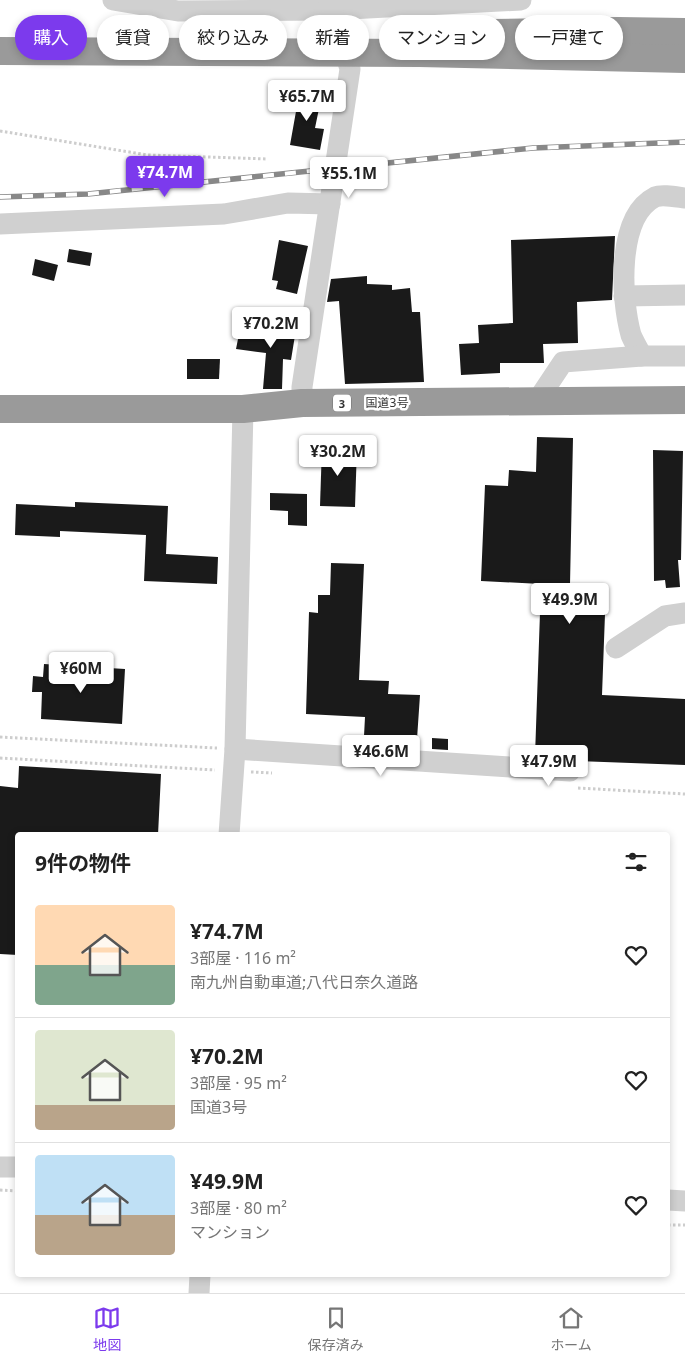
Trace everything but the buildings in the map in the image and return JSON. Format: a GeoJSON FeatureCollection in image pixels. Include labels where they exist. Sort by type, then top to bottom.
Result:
{"type":"FeatureCollection","features":[{"type":"Feature","properties":{"kind":"highway"},"geometry":{"type":"LineString","coordinates":[[505,40],[685,32]]}},
{"type":"Feature","properties":{"kind":"highway"},"geometry":{"type":"LineString","coordinates":[[0,36],[379,43]]}},
{"type":"Feature","properties":{"kind":"highway"},"geometry":{"type":"LineString","coordinates":[[0,51],[379,45]]}},
{"type":"Feature","properties":{"kind":"highway"},"geometry":{"type":"LineString","coordinates":[[505,48],[685,58]]}},
{"type":"Feature","properties":{"kind":"highway","name":"国道3号"},"geometry":{"type":"LineString","coordinates":[[0,409],[243,409],[302,403],[685,400]]}},
{"type":"Feature","properties":{"kind":"street"},"geometry":{"type":"LineString","coordinates":[[112,5],[330,5],[522,0]]}},
{"type":"Feature","properties":{"kind":"street"},"geometry":{"type":"LineString","coordinates":[[302,403],[302,387],[350,69],[330,5]]}},
{"type":"Feature","properties":{"kind":"street"},"geometry":{"type":"LineString","coordinates":[[642,356],[632,338],[624,296],[624,259],[638,210],[656,196],[685,198]]}},
{"type":"Feature","properties":{"kind":"street"},"geometry":{"type":"LineString","coordinates":[[0,224],[224,214],[288,203],[330,204]]}},
{"type":"Feature","properties":{"kind":"street"},"geometry":{"type":"LineString","coordinates":[[624,296],[685,295]]}},
{"type":"Feature","properties":{"kind":"street"},"geometry":{"type":"LineString","coordinates":[[537,401],[563,362],[642,356],[685,356]]}},
{"type":"Feature","properties":{"kind":"street"},"geometry":{"type":"LineString","coordinates":[[229,832],[234,749],[243,409]]}},
{"type":"Feature","properties":{"kind":"street"},"geometry":{"type":"LineString","coordinates":[[616,648],[665,616],[685,613]]}},
{"type":"Feature","properties":{"kind":"street"},"geometry":{"type":"LineString","coordinates":[[234,749],[570,771]]}},
{"type":"Feature","properties":{"kind":"street"},"geometry":{"type":"LineString","coordinates":[[0,1166],[15,1167]]}},
{"type":"Feature","properties":{"kind":"street"},"geometry":{"type":"LineString","coordinates":[[670,1200],[685,1201]]}},
{"type":"Feature","properties":{"kind":"street"},"geometry":{"type":"LineString","coordinates":[[199,1293],[200,1277]]}},
{"type":"Feature","properties":{"kind":"path"},"geometry":{"type":"LineString","coordinates":[[0,132],[148,155],[267,159]]}},
{"type":"Feature","properties":{"kind":"path"},"geometry":{"type":"LineString","coordinates":[[0,737],[234,749]]}},
{"type":"Feature","properties":{"kind":"path"},"geometry":{"type":"LineString","coordinates":[[0,1190],[15,1191]]}},
{"type":"Feature","properties":{"kind":"path"},"geometry":{"type":"LineString","coordinates":[[670,1225],[685,1226]]}},
{"type":"Feature","properties":{"kind":"railway"},"geometry":{"type":"LineString","coordinates":[[0,197],[88,194],[533,148],[685,142]]}}]}
